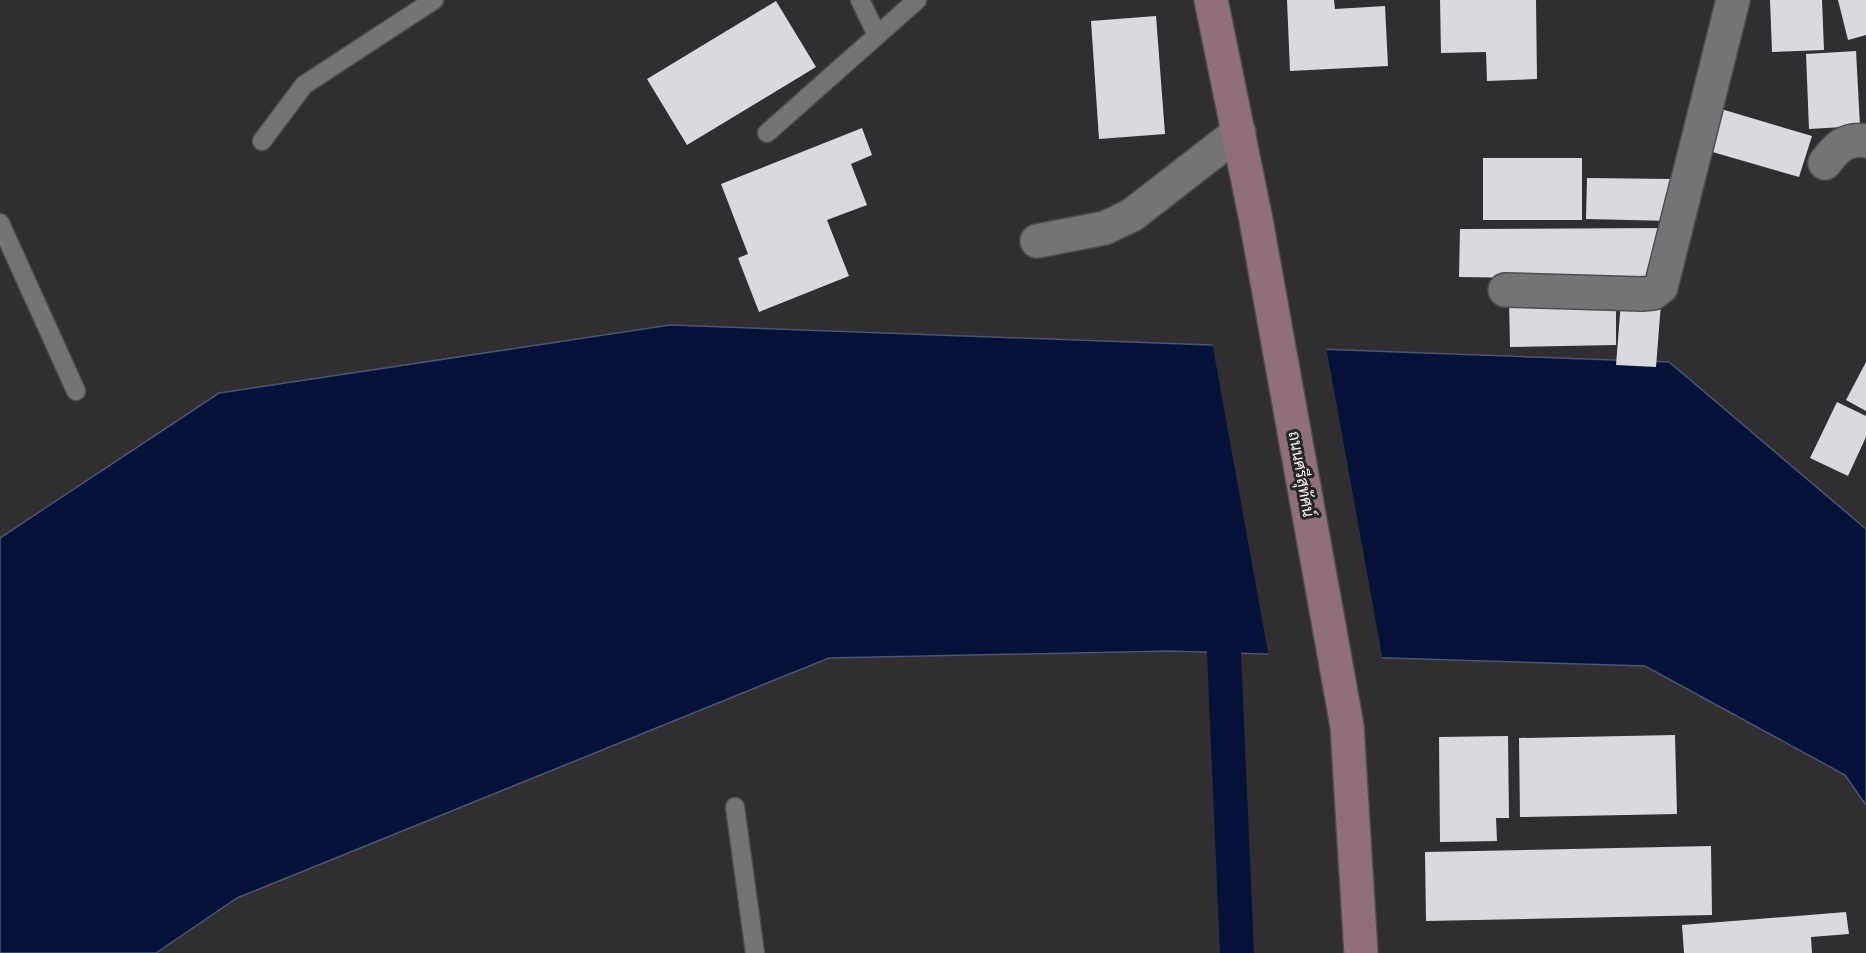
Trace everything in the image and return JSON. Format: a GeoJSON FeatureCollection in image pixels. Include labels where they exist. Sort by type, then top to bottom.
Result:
{"type":"FeatureCollection","features":[{"type":"Feature","properties":{"kind":"street","name":"ถนนศรีสุทัศน์"},"geometry":{"type":"LineString","coordinates":[[1211,0],[1256,220],[1347,726],[1361,953]]}},
{"type":"Feature","properties":{"kind":"street"},"geometry":{"type":"LineString","coordinates":[[1505,290],[1642,294],[1653,293],[1661,287],[1733,0]]}},
{"type":"Feature","properties":{"kind":"street"},"geometry":{"type":"LineString","coordinates":[[1037,241],[1105,228],[1132,215],[1239,132]]}},
{"type":"Feature","properties":{"kind":"street"},"geometry":{"type":"LineString","coordinates":[[1825,163],[1838,146],[1858,140],[1866,141]]}},
{"type":"Feature","properties":{"kind":"lane"},"geometry":{"type":"LineString","coordinates":[[262,141],[304,85],[434,0]]}},
{"type":"Feature","properties":{"kind":"lane"},"geometry":{"type":"LineString","coordinates":[[860,0],[877,35]]}},
{"type":"Feature","properties":{"kind":"lane"},"geometry":{"type":"LineString","coordinates":[[767,133],[917,0]]}},
{"type":"Feature","properties":{"kind":"lane"},"geometry":{"type":"LineString","coordinates":[[0,223],[76,391]]}},
{"type":"Feature","properties":{"kind":"lane"},"geometry":{"type":"LineString","coordinates":[[735,807],[754,953]]}},
{"type":"Feature","properties":{"kind":"water"},"geometry":{"type":"Polygon","coordinates":[[[670,325],[1669,362],[1866,529],[1866,805],[1845,775],[1645,666],[1169,651],[829,658],[237,898],[156,953],[0,953],[0,538],[219,393],[670,325]]]}},
{"type":"Feature","properties":{"kind":"pier"},"geometry":{"type":"Polygon","coordinates":[[[1212,342],[1326,346],[1383,661],[1269,658],[1212,342]]]}},
{"type":"Feature","properties":{"kind":"building"},"geometry":{"type":"Polygon","coordinates":[[[1287,0],[1334,0],[1335,9],[1385,6],[1388,66],[1290,71],[1287,0]]]}},
{"type":"Feature","properties":{"kind":"building"},"geometry":{"type":"Polygon","coordinates":[[[1440,0],[1536,0],[1537,79],[1487,81],[1486,52],[1441,53],[1440,0]]]}},
{"type":"Feature","properties":{"kind":"building"},"geometry":{"type":"Polygon","coordinates":[[[1770,0],[1822,0],[1824,50],[1772,52],[1770,0]]]}},
{"type":"Feature","properties":{"kind":"building"},"geometry":{"type":"Polygon","coordinates":[[[1838,0],[1866,0],[1866,35],[1848,40],[1838,0]]]}},
{"type":"Feature","properties":{"kind":"building"},"geometry":{"type":"Polygon","coordinates":[[[776,1],[816,67],[687,145],[647,79],[776,1]]]}},
{"type":"Feature","properties":{"kind":"building"},"geometry":{"type":"Polygon","coordinates":[[[1156,16],[1165,134],[1099,139],[1091,21],[1156,16]]]}},
{"type":"Feature","properties":{"kind":"building"},"geometry":{"type":"Polygon","coordinates":[[[1856,51],[1860,126],[1809,129],[1806,54],[1856,51]]]}},
{"type":"Feature","properties":{"kind":"building"},"geometry":{"type":"Polygon","coordinates":[[[1721,109],[1812,136],[1799,177],[1709,151],[1721,109]]]}},
{"type":"Feature","properties":{"kind":"building"},"geometry":{"type":"Polygon","coordinates":[[[862,128],[872,155],[851,164],[867,205],[827,220],[849,276],[759,312],[738,258],[748,254],[721,184],[862,128]]]}},
{"type":"Feature","properties":{"kind":"building"},"geometry":{"type":"Polygon","coordinates":[[[1483,158],[1582,158],[1582,220],[1483,220],[1483,158]]]}},
{"type":"Feature","properties":{"kind":"building"},"geometry":{"type":"Polygon","coordinates":[[[1587,178],[1673,179],[1672,221],[1586,219],[1587,178]]]}},
{"type":"Feature","properties":{"kind":"building"},"geometry":{"type":"Polygon","coordinates":[[[1663,228],[1663,280],[1459,277],[1460,229],[1663,228]]]}},
{"type":"Feature","properties":{"kind":"building"},"geometry":{"type":"Polygon","coordinates":[[[1616,297],[1616,345],[1510,347],[1509,299],[1616,297]]]}},
{"type":"Feature","properties":{"kind":"building"},"geometry":{"type":"Polygon","coordinates":[[[1621,301],[1661,303],[1656,367],[1616,365],[1621,301]]]}},
{"type":"Feature","properties":{"kind":"building"},"geometry":{"type":"Polygon","coordinates":[[[1866,362],[1866,411],[1846,400],[1866,362]]]}},
{"type":"Feature","properties":{"kind":"building"},"geometry":{"type":"Polygon","coordinates":[[[1837,402],[1866,416],[1866,437],[1848,476],[1810,458],[1837,402]]]}},
{"type":"Feature","properties":{"kind":"building"},"geometry":{"type":"Polygon","coordinates":[[[1675,735],[1677,814],[1520,817],[1519,738],[1675,735]]]}},
{"type":"Feature","properties":{"kind":"building"},"geometry":{"type":"Polygon","coordinates":[[[1508,736],[1509,818],[1496,818],[1497,841],[1440,842],[1439,737],[1508,736]]]}},
{"type":"Feature","properties":{"kind":"building"},"geometry":{"type":"Polygon","coordinates":[[[1711,846],[1712,915],[1426,921],[1425,852],[1711,846]]]}},
{"type":"Feature","properties":{"kind":"building"},"geometry":{"type":"Polygon","coordinates":[[[1846,912],[1849,934],[1811,937],[1812,953],[1684,953],[1682,925],[1846,912]]]}},
{"type":"Feature","properties":{"kind":"waterway"},"geometry":{"type":"LineString","coordinates":[[1224,653],[1237,953]]}}]}
